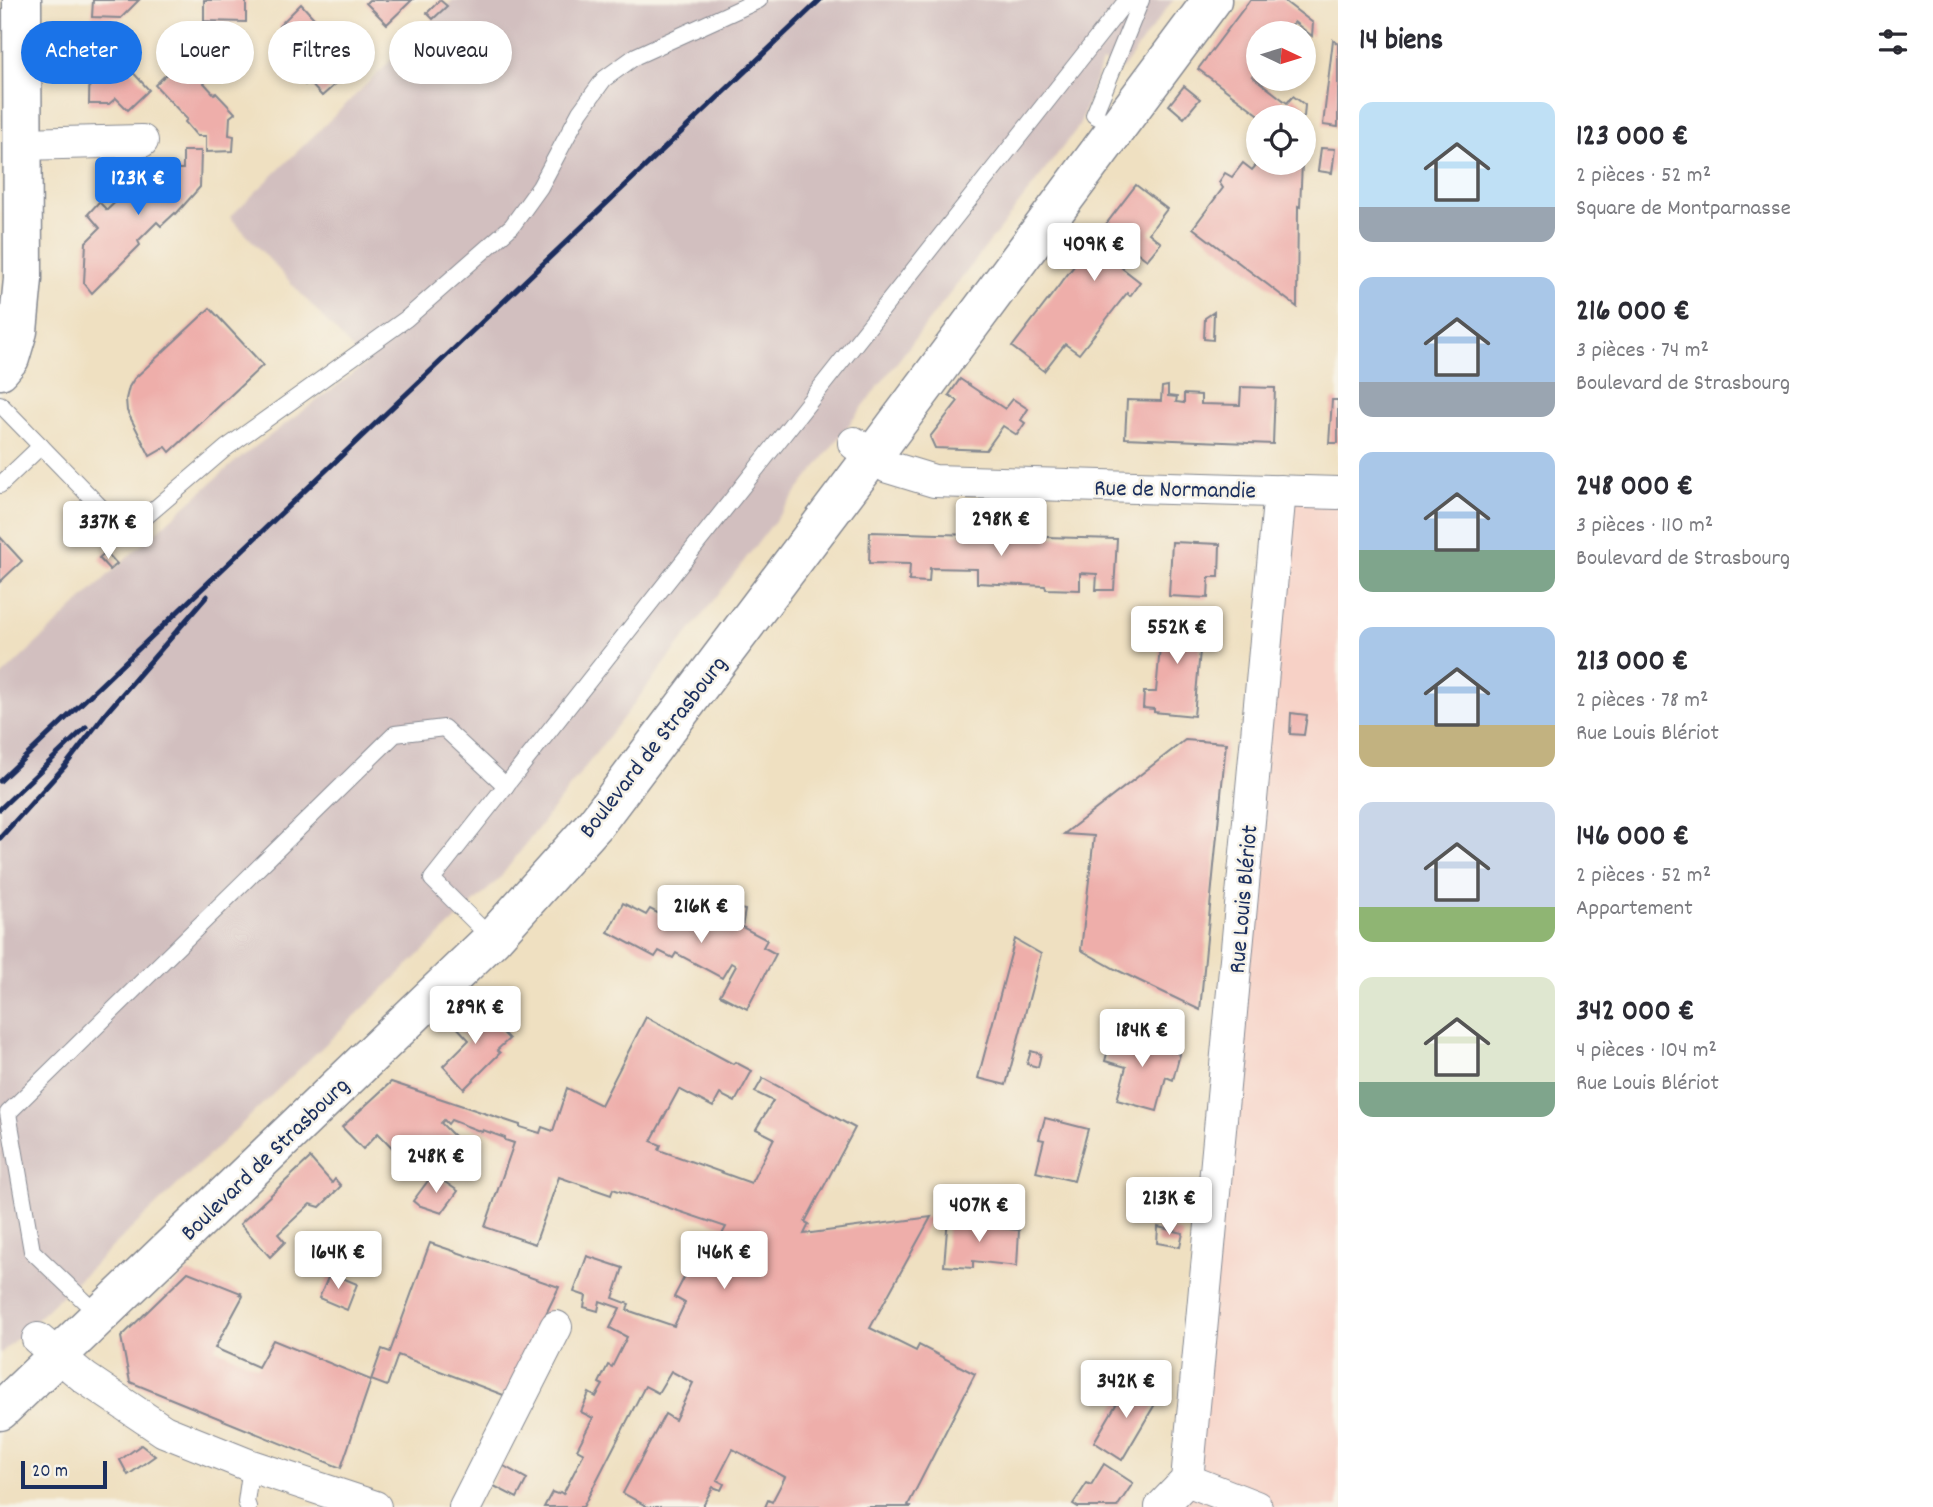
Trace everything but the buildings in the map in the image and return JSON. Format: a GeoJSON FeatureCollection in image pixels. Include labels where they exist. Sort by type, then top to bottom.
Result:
{"type":"FeatureCollection","features":[{"type":"Feature","properties":{"kind":"street"},"geometry":{"type":"LineString","coordinates":[[0,370],[10,358],[18,331],[23,279],[22,0]]}},
{"type":"Feature","properties":{"kind":"street","name":"Boulevard de Strasbourg"},"geometry":{"type":"LineString","coordinates":[[0,1411],[48,1348],[100,1316],[492,939],[596,823],[863,450],[1117,127],[1212,0]]}},
{"type":"Feature","properties":{"kind":"street"},"geometry":{"type":"LineString","coordinates":[[22,144],[142,141]]}},
{"type":"Feature","properties":{"kind":"street","name":"Rue de Normandie"},"geometry":{"type":"LineString","coordinates":[[863,450],[888,467],[934,481],[1338,493]]}},
{"type":"Feature","properties":{"kind":"street","name":"Rue Louis Blériot"},"geometry":{"type":"LineString","coordinates":[[1187,1480],[1280,491]]}},
{"type":"Feature","properties":{"kind":"street"},"geometry":{"type":"LineString","coordinates":[[465,1507],[556,1327]]}},
{"type":"Feature","properties":{"kind":"street"},"geometry":{"type":"LineString","coordinates":[[48,1348],[85,1378],[164,1431],[251,1466],[375,1507]]}},
{"type":"Feature","properties":{"kind":"street"},"geometry":{"type":"LineString","coordinates":[[1161,1507],[1187,1480],[1256,1507]]}},
{"type":"Feature","properties":{"kind":"lane"},"geometry":{"type":"LineString","coordinates":[[0,404],[111,518],[143,519],[226,448],[406,319],[512,226],[540,187],[580,112],[604,79],[636,56],[759,0]]}},
{"type":"Feature","properties":{"kind":"lane"},"geometry":{"type":"LineString","coordinates":[[492,939],[432,879],[1127,0]]}},
{"type":"Feature","properties":{"kind":"lane"},"geometry":{"type":"LineString","coordinates":[[1117,127],[1094,115],[1141,0]]}},
{"type":"Feature","properties":{"kind":"lane"},"geometry":{"type":"LineString","coordinates":[[0,485],[41,446]]}},
{"type":"Feature","properties":{"kind":"lane"},"geometry":{"type":"LineString","coordinates":[[100,1316],[32,1251],[8,1112],[395,734],[444,728],[506,786]]}},
{"type":"Feature","properties":{"kind":"lane"},"geometry":{"type":"LineString","coordinates":[[247,1507],[251,1466]]}},
{"type":"Feature","properties":{"kind":"shaded area"},"geometry":{"type":"Polygon","coordinates":[[[453,0],[1173,0],[1122,69],[1102,62],[1079,126],[499,879],[0,1354],[0,678],[122,562],[236,461],[366,364],[230,217],[367,84],[375,84],[375,76],[389,62],[389,84],[512,84],[512,21],[431,21],[453,0]]]}},
{"type":"Feature","properties":{"kind":"shaded area"},"geometry":{"type":"Polygon","coordinates":[[[1276,488],[1338,493],[1338,1507],[1152,1507],[1179,1477],[1276,488]]]}},
{"type":"Feature","properties":{"kind":"railway"},"geometry":{"type":"LineString","coordinates":[[0,781],[820,0]]}},
{"type":"Feature","properties":{"kind":"railway"},"geometry":{"type":"LineString","coordinates":[[0,838],[65,766],[106,713],[207,596]]}},
{"type":"Feature","properties":{"kind":"railway"},"geometry":{"type":"LineString","coordinates":[[0,809],[86,727]]}}]}
